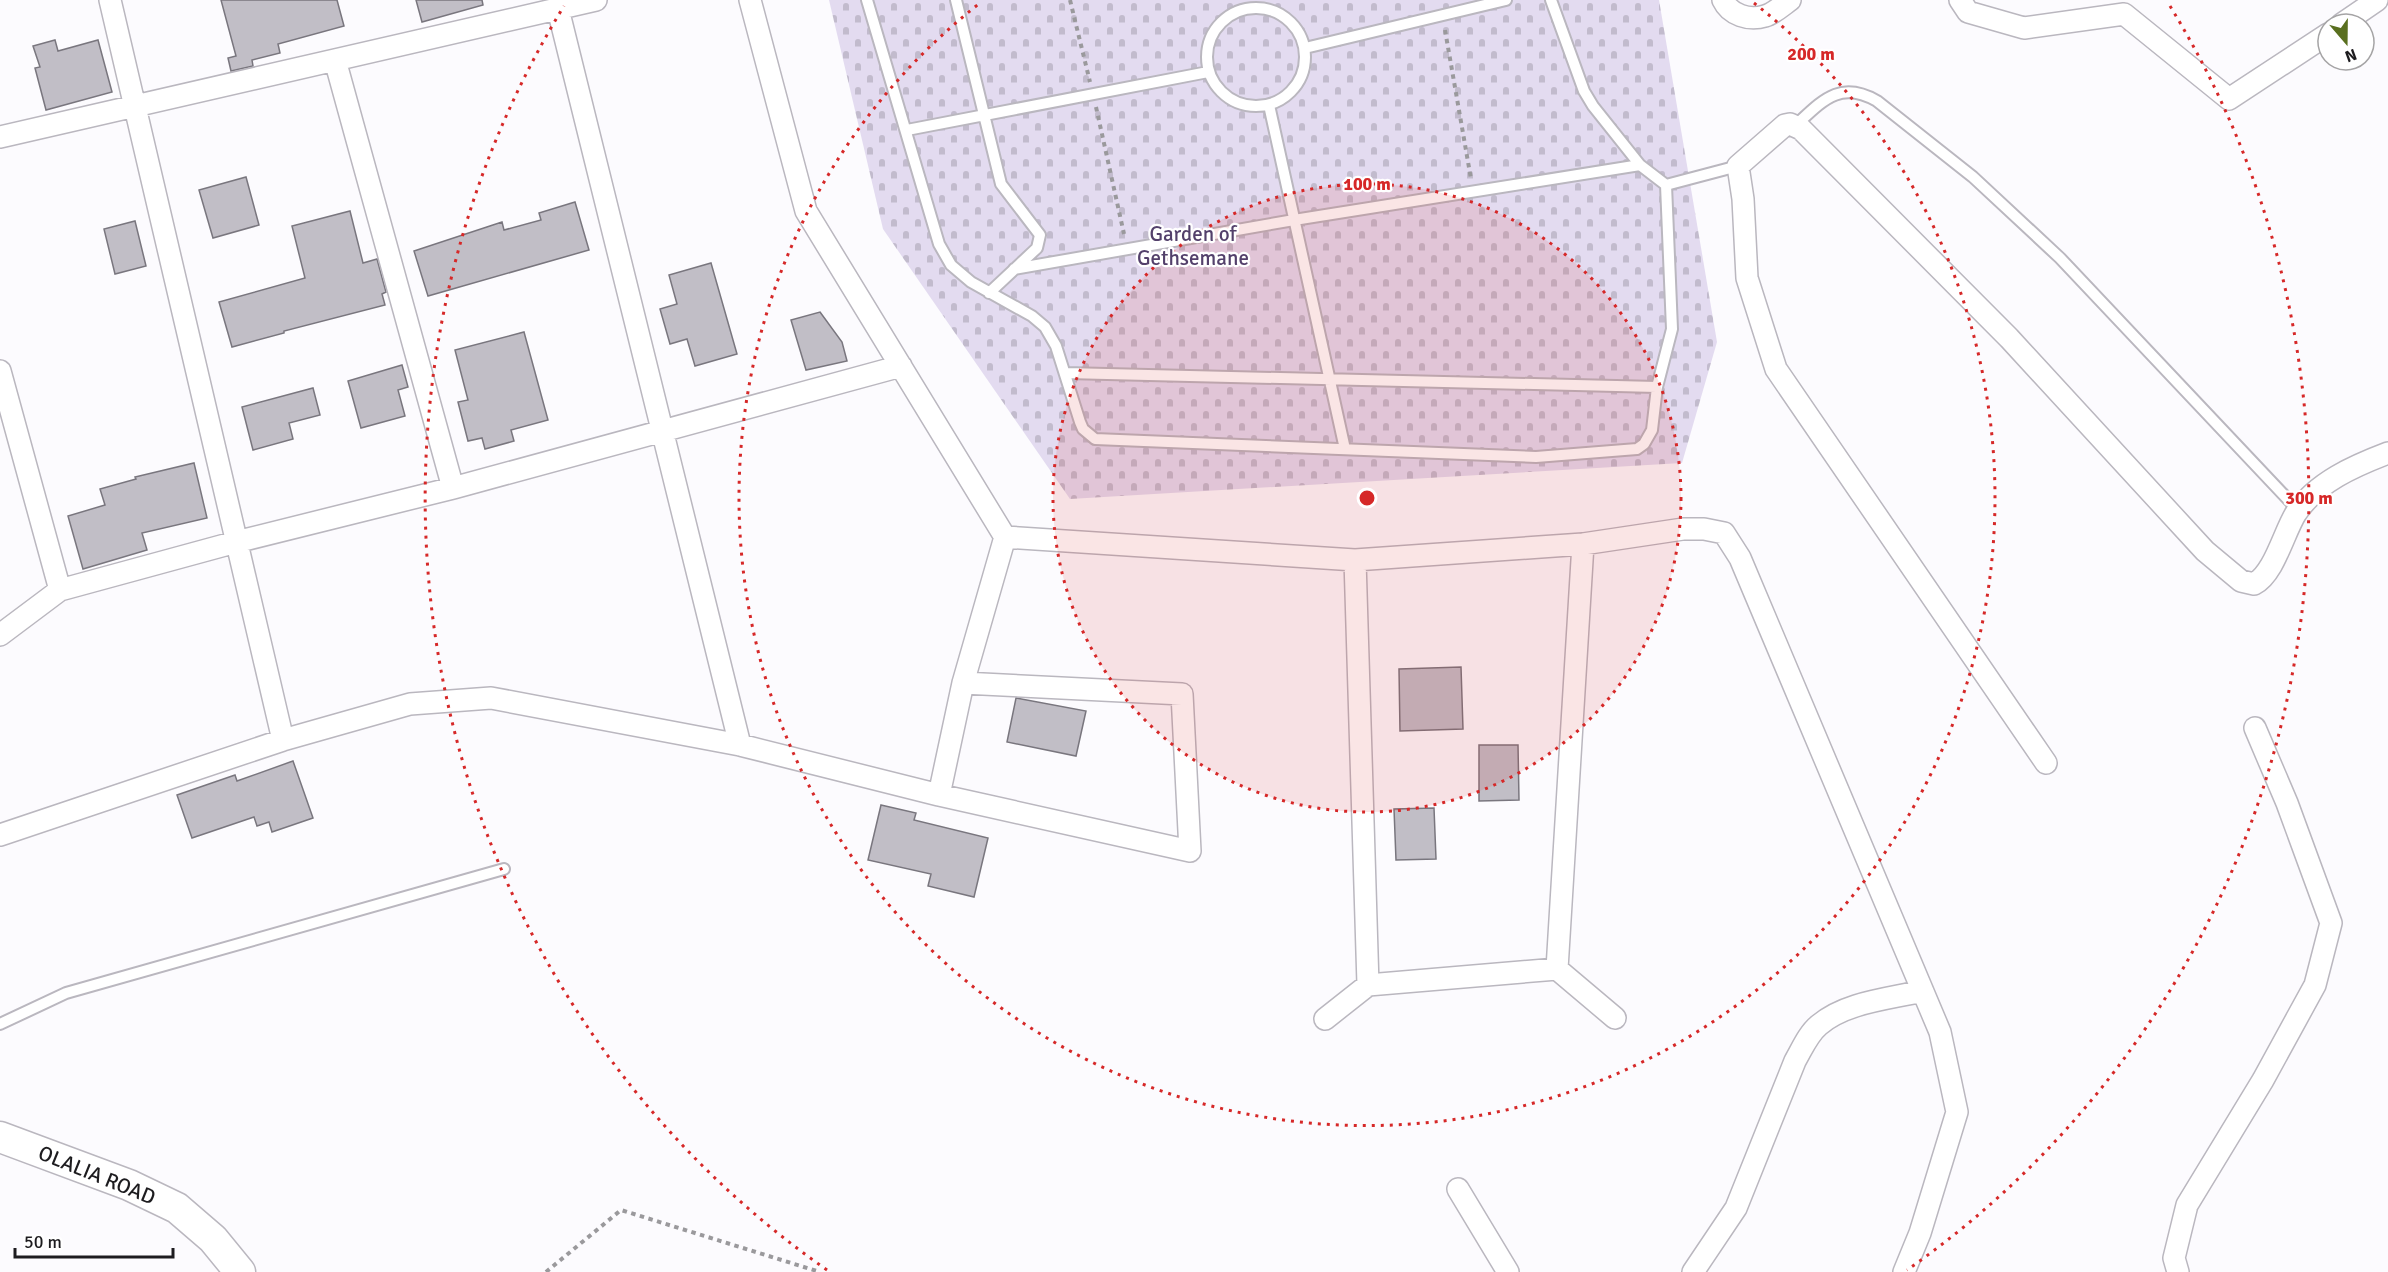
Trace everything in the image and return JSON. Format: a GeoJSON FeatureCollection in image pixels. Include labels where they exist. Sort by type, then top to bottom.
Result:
{"type":"FeatureCollection","features":[{"type":"Feature","properties":{"kind":"main road","name":"OLALIA ROAD"},"geometry":{"type":"LineString","coordinates":[[0,1137],[129,1185],[177,1208],[213,1239],[240,1272]]}},
{"type":"Feature","properties":{"kind":"street"},"geometry":{"type":"LineString","coordinates":[[110,0],[283,740]]}},
{"type":"Feature","properties":{"kind":"street"},"geometry":{"type":"LineString","coordinates":[[0,137],[596,0]]}},
{"type":"Feature","properties":{"kind":"street"},"geometry":{"type":"LineString","coordinates":[[750,0],[806,211],[1005,537],[963,683],[939,795]]}},
{"type":"Feature","properties":{"kind":"street"},"geometry":{"type":"LineString","coordinates":[[1723,0],[1726,6],[1740,16],[1765,16],[1790,0]]}},
{"type":"Feature","properties":{"kind":"street"},"geometry":{"type":"LineString","coordinates":[[1960,0],[1968,12],[2024,28],[2124,14],[2229,99],[2316,42]]}},
{"type":"Feature","properties":{"kind":"street"},"geometry":{"type":"LineString","coordinates":[[2360,12],[2377,0]]}},
{"type":"Feature","properties":{"kind":"street"},"geometry":{"type":"LineString","coordinates":[[558,9],[740,745]]}},
{"type":"Feature","properties":{"kind":"street"},"geometry":{"type":"LineString","coordinates":[[335,60],[453,488]]}},
{"type":"Feature","properties":{"kind":"street"},"geometry":{"type":"LineString","coordinates":[[2046,763],[1776,369],[1747,278],[1743,200],[1738,166],[1785,125],[1796,126],[2009,338],[2205,550],[2241,581],[2254,584],[2265,576],[2298,510],[2326,482],[2360,464],[2388,453]]}},
{"type":"Feature","properties":{"kind":"street"},"geometry":{"type":"LineString","coordinates":[[0,635],[60,590],[236,542],[453,488],[901,366]]}},
{"type":"Feature","properties":{"kind":"street"},"geometry":{"type":"LineString","coordinates":[[0,371],[60,590]]}},
{"type":"Feature","properties":{"kind":"street"},"geometry":{"type":"LineString","coordinates":[[1005,537],[1355,560],[1583,544],[1683,530],[1704,529],[1724,533],[1740,558],[1940,1032],[1957,1112],[1920,1233],[1904,1272]]}},
{"type":"Feature","properties":{"kind":"street"},"geometry":{"type":"LineString","coordinates":[[1557,969],[1583,544]]}},
{"type":"Feature","properties":{"kind":"street"},"geometry":{"type":"LineString","coordinates":[[1355,560],[1368,985]]}},
{"type":"Feature","properties":{"kind":"street"},"geometry":{"type":"LineString","coordinates":[[0,835],[283,740],[410,704],[490,698],[740,745],[939,795],[1190,851],[1182,694],[963,683]]}},
{"type":"Feature","properties":{"kind":"street"},"geometry":{"type":"LineString","coordinates":[[2178,1272],[2174,1258],[2187,1206],[2263,1080],[2315,985],[2331,923],[2287,803],[2255,728]]}},
{"type":"Feature","properties":{"kind":"street"},"geometry":{"type":"LineString","coordinates":[[1325,1019],[1368,985],[1557,969],[1615,1018]]}},
{"type":"Feature","properties":{"kind":"street"},"geometry":{"type":"LineString","coordinates":[[1693,1272],[1736,1209],[1795,1060],[1818,1025],[1846,1009],[1922,991]]}},
{"type":"Feature","properties":{"kind":"street"},"geometry":{"type":"LineString","coordinates":[[1458,1189],[1508,1272]]}},
{"type":"Feature","properties":{"kind":"lane"},"geometry":{"type":"LineString","coordinates":[[867,0],[939,244],[951,265],[971,282],[1032,316],[1045,327],[1056,346],[1083,429],[1095,439],[1536,457],[1637,449],[1649,438],[1672,329],[1666,185]]}},
{"type":"Feature","properties":{"kind":"lane"},"geometry":{"type":"LineString","coordinates":[[956,0],[1001,184],[1040,235],[1037,248],[989,293]]}},
{"type":"Feature","properties":{"kind":"lane"},"geometry":{"type":"LineString","coordinates":[[1305,48],[1506,0]]}},
{"type":"Feature","properties":{"kind":"lane"},"geometry":{"type":"LineString","coordinates":[[1551,0],[1584,91],[1593,106],[1640,165],[1666,185]]}},
{"type":"Feature","properties":{"kind":"lane"},"geometry":{"type":"LineString","coordinates":[[1245,4],[1268,9],[1287,18],[1299,32],[1305,48],[1305,67],[1298,83],[1286,97],[1269,105],[1250,106],[1232,101],[1217,89],[1208,72],[1206,53],[1212,33],[1226,17],[1245,4]]}},
{"type":"Feature","properties":{"kind":"lane"},"geometry":{"type":"LineString","coordinates":[[907,130],[1208,72]]}},
{"type":"Feature","properties":{"kind":"lane"},"geometry":{"type":"LineString","coordinates":[[1796,126],[1822,100],[1844,91],[1863,93],[1877,101],[1973,177],[2060,258],[2298,510]]}},
{"type":"Feature","properties":{"kind":"lane"},"geometry":{"type":"LineString","coordinates":[[1269,105],[1345,449]]}},
{"type":"Feature","properties":{"kind":"lane"},"geometry":{"type":"LineString","coordinates":[[1014,269],[1294,220],[1640,165]]}},
{"type":"Feature","properties":{"kind":"lane"},"geometry":{"type":"LineString","coordinates":[[1666,185],[1738,166]]}},
{"type":"Feature","properties":{"kind":"lane"},"geometry":{"type":"LineString","coordinates":[[1066,373],[1658,387]]}},
{"type":"Feature","properties":{"kind":"lane"},"geometry":{"type":"LineString","coordinates":[[0,1024],[66,993],[504,868]]}},
{"type":"Feature","properties":{"kind":"path"},"geometry":{"type":"LineString","coordinates":[[1070,0],[1127,250]]}},
{"type":"Feature","properties":{"kind":"path"},"geometry":{"type":"LineString","coordinates":[[1442,14],[1474,192]]}},
{"type":"Feature","properties":{"kind":"path"},"geometry":{"type":"LineString","coordinates":[[546,1272],[621,1210],[819,1272]]}},
{"type":"Feature","properties":{"kind":"green space","name":"Garden of Gethsemane"},"geometry":{"type":"Polygon","coordinates":[[[829,0],[1659,0],[1717,342],[1682,463],[1070,499],[883,229],[829,0]]]}},
{"type":"Feature","properties":{"kind":"building"},"geometry":{"type":"Polygon","coordinates":[[[221,0],[337,0],[344,26],[278,44],[280,53],[252,60],[253,66],[231,71],[228,58],[236,56],[221,0]]]}},
{"type":"Feature","properties":{"kind":"building"},"geometry":{"type":"Polygon","coordinates":[[[416,0],[482,0],[483,5],[422,22],[416,0]]]}},
{"type":"Feature","properties":{"kind":"building"},"geometry":{"type":"Polygon","coordinates":[[[55,40],[58,51],[98,40],[112,92],[46,110],[35,68],[40,67],[33,46],[55,40]]]}},
{"type":"Feature","properties":{"kind":"building"},"geometry":{"type":"Polygon","coordinates":[[[246,177],[259,225],[213,238],[199,190],[246,177]]]}},
{"type":"Feature","properties":{"kind":"building"},"geometry":{"type":"Polygon","coordinates":[[[575,202],[589,250],[428,296],[414,251],[502,222],[504,230],[541,220],[539,213],[575,202]]]}},
{"type":"Feature","properties":{"kind":"building"},"geometry":{"type":"Polygon","coordinates":[[[350,211],[363,263],[377,259],[386,292],[382,294],[385,305],[232,347],[219,302],[305,278],[292,226],[350,211]]]}},
{"type":"Feature","properties":{"kind":"building"},"geometry":{"type":"Polygon","coordinates":[[[135,221],[146,266],[115,274],[104,229],[135,221]]]}},
{"type":"Feature","properties":{"kind":"building"},"geometry":{"type":"Polygon","coordinates":[[[711,263],[737,354],[695,366],[687,339],[670,344],[660,309],[677,304],[669,275],[711,263]]]}},
{"type":"Feature","properties":{"kind":"building"},"geometry":{"type":"Polygon","coordinates":[[[820,312],[842,342],[847,361],[806,370],[791,320],[820,312]]]}},
{"type":"Feature","properties":{"kind":"building"},"geometry":{"type":"Polygon","coordinates":[[[524,332],[548,420],[511,430],[514,441],[485,449],[482,438],[468,441],[458,402],[468,400],[455,350],[524,332]]]}},
{"type":"Feature","properties":{"kind":"building"},"geometry":{"type":"Polygon","coordinates":[[[402,365],[408,387],[398,390],[405,416],[361,428],[348,381],[402,365]]]}},
{"type":"Feature","properties":{"kind":"building"},"geometry":{"type":"Polygon","coordinates":[[[313,388],[320,415],[289,423],[293,439],[253,450],[242,407],[313,388]]]}},
{"type":"Feature","properties":{"kind":"building"},"geometry":{"type":"Polygon","coordinates":[[[194,463],[207,518],[142,533],[147,550],[83,569],[68,516],[105,505],[100,489],[136,479],[135,477],[194,463]]]}},
{"type":"Feature","properties":{"kind":"building"},"geometry":{"type":"Polygon","coordinates":[[[1461,667],[1463,729],[1400,731],[1399,669],[1461,667]]]}},
{"type":"Feature","properties":{"kind":"building"},"geometry":{"type":"Polygon","coordinates":[[[1016,698],[1086,711],[1076,756],[1007,742],[1016,698]]]}},
{"type":"Feature","properties":{"kind":"building"},"geometry":{"type":"Polygon","coordinates":[[[1479,745],[1518,745],[1519,800],[1479,801],[1479,745]]]}},
{"type":"Feature","properties":{"kind":"building"},"geometry":{"type":"Polygon","coordinates":[[[293,761],[313,818],[272,832],[269,822],[257,826],[254,817],[192,838],[177,795],[235,775],[237,781],[293,761]]]}},
{"type":"Feature","properties":{"kind":"building"},"geometry":{"type":"Polygon","coordinates":[[[881,805],[916,813],[914,820],[988,838],[974,897],[928,886],[931,874],[868,860],[881,805]]]}},
{"type":"Feature","properties":{"kind":"building"},"geometry":{"type":"Polygon","coordinates":[[[1434,808],[1436,859],[1396,860],[1394,809],[1434,808]]]}}]}
